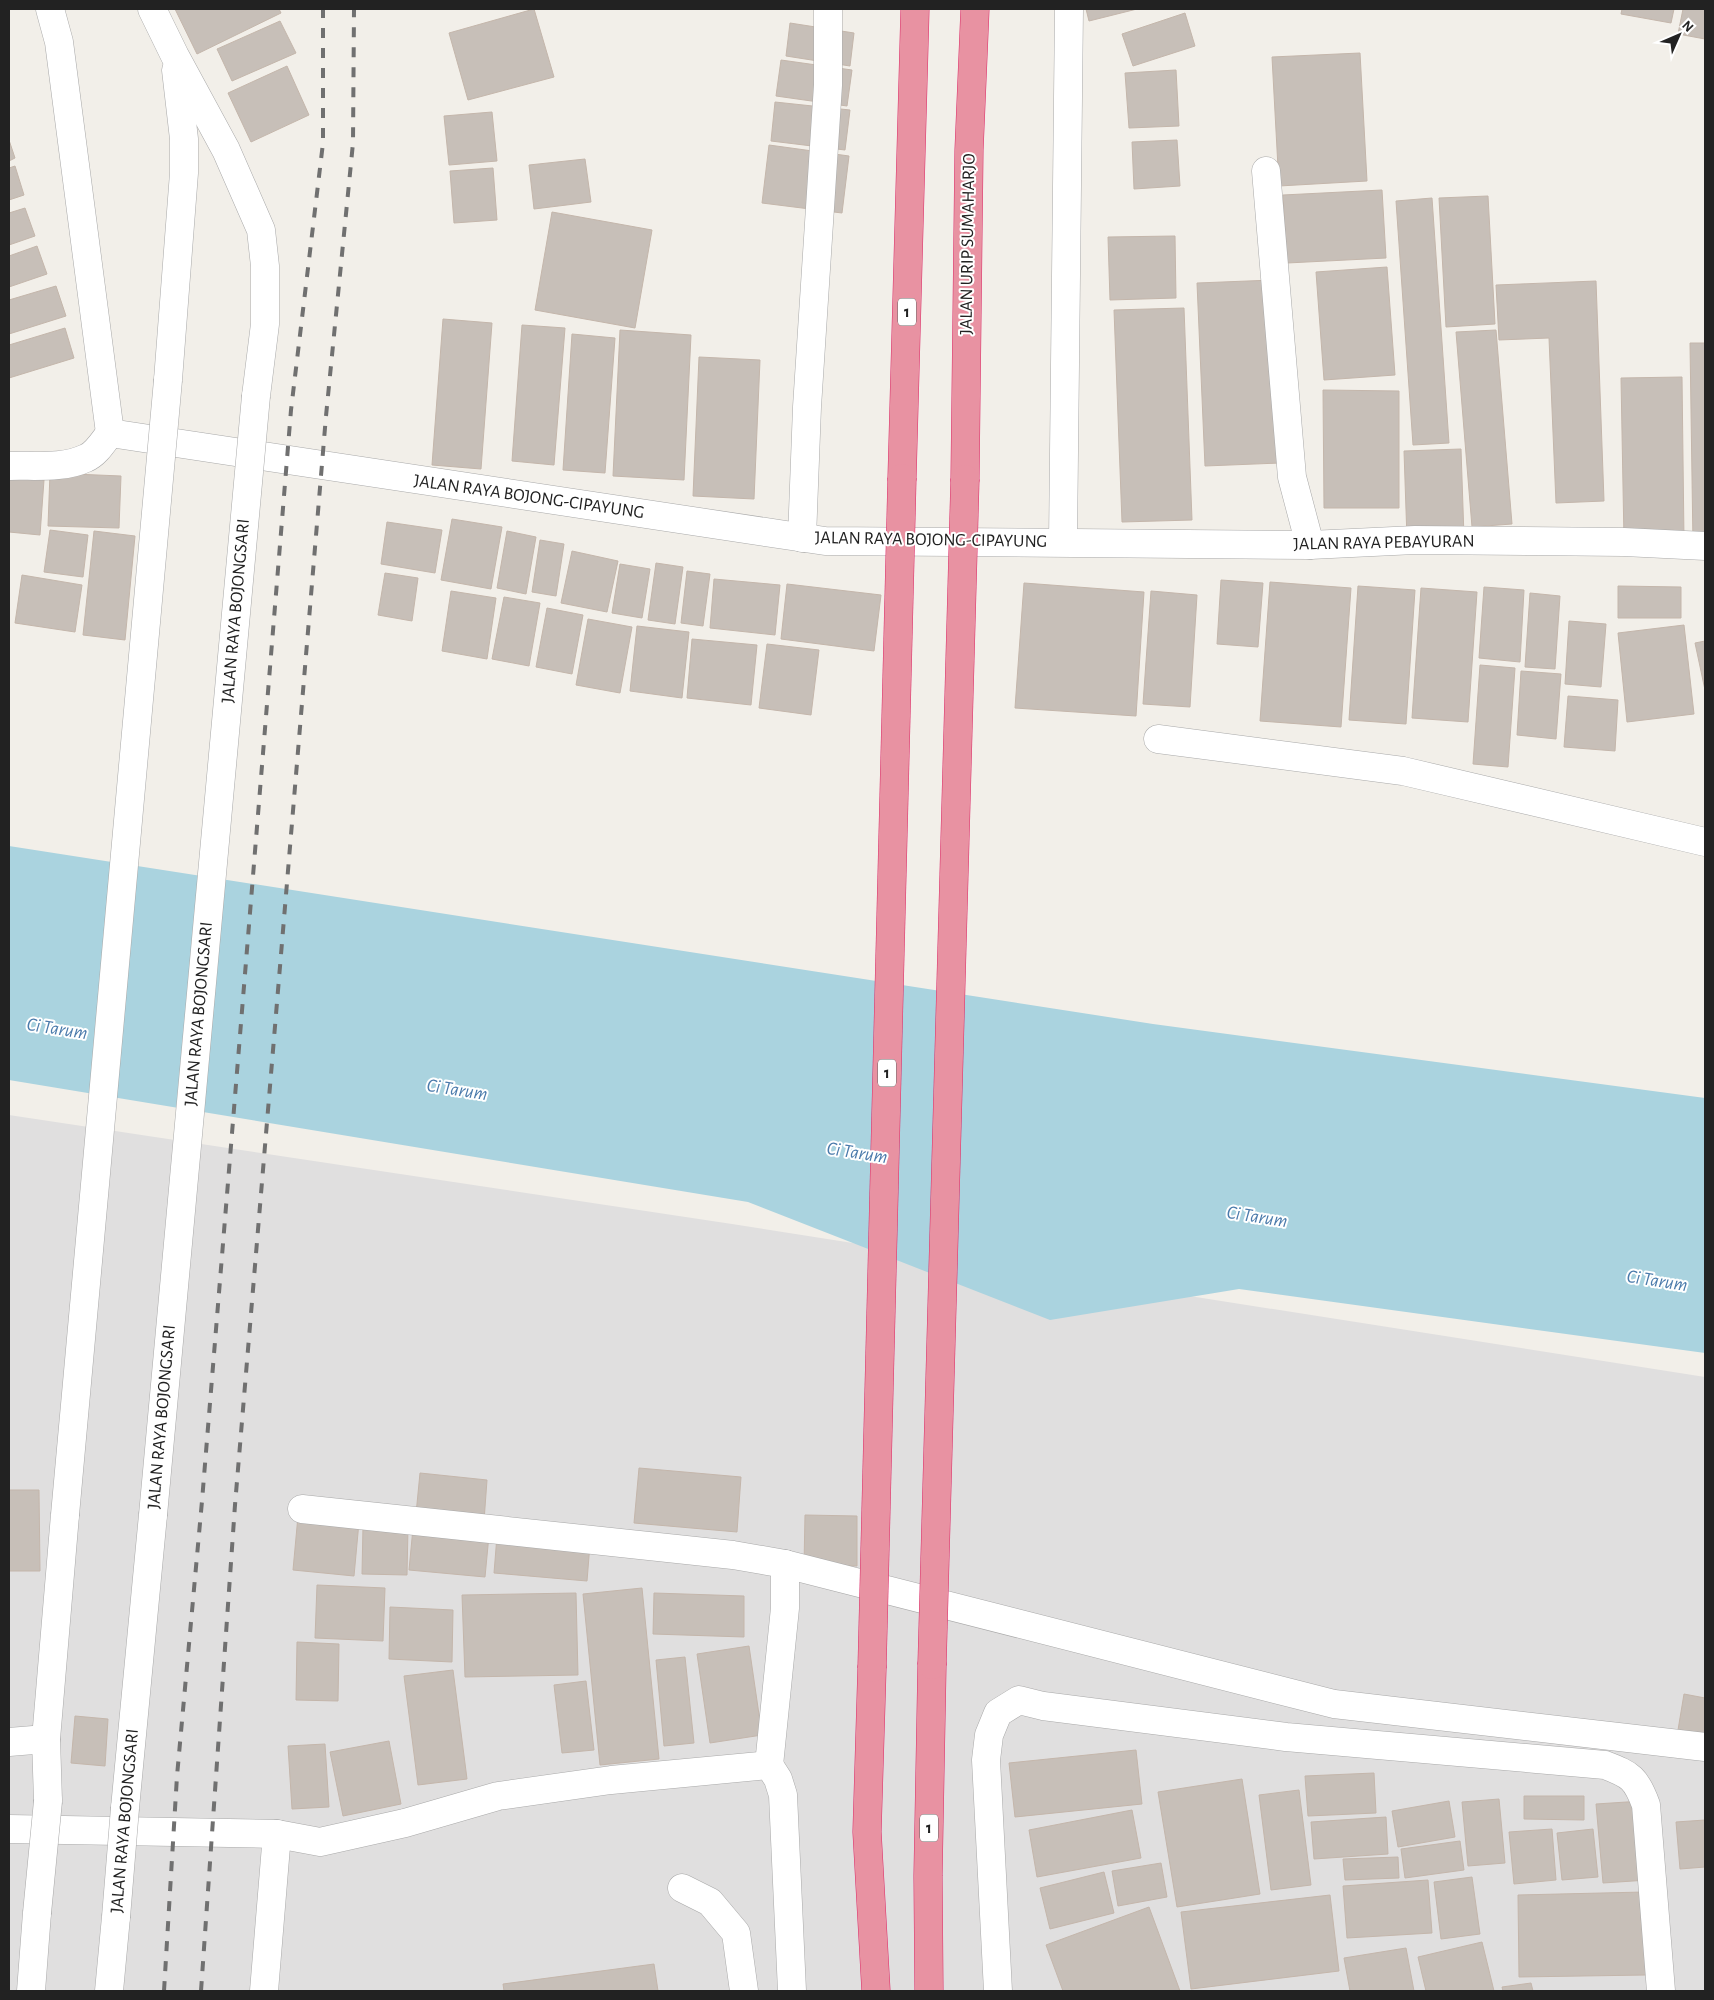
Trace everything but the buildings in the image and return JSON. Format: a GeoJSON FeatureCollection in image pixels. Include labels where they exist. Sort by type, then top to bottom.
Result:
{"type":"FeatureCollection","features":[{"type":"Feature","properties":{"kind":"highway","name":"1"},"geometry":{"type":"LineString","coordinates":[[876,1991],[867,1832],[915,9]]}},
{"type":"Feature","properties":{"kind":"highway","name":"JALAN URIP SUMAHARJO"},"geometry":{"type":"LineString","coordinates":[[929,1991],[928,1876],[932,1666],[965,479],[969,150],[975,9]]}},
{"type":"Feature","properties":{"kind":"street"},"geometry":{"type":"LineString","coordinates":[[9,466],[68,464],[87,458],[100,447],[110,434],[61,52],[50,9]]}},
{"type":"Feature","properties":{"kind":"street","name":"JALAN RAYA BOJONGSARI"},"geometry":{"type":"LineString","coordinates":[[109,1991],[256,396],[266,324],[265,266],[261,230],[226,150],[152,9]]}},
{"type":"Feature","properties":{"kind":"street"},"geometry":{"type":"LineString","coordinates":[[802,538],[808,407],[828,85],[828,9]]}},
{"type":"Feature","properties":{"kind":"street"},"geometry":{"type":"LineString","coordinates":[[1063,542],[1069,9]]}},
{"type":"Feature","properties":{"kind":"street","name":"JALAN RAYA BOJONGSARI"},"geometry":{"type":"LineString","coordinates":[[31,1991],[48,1801],[46,1738],[168,380],[184,173],[184,139],[175,56]]}},
{"type":"Feature","properties":{"kind":"street"},"geometry":{"type":"LineString","coordinates":[[1266,171],[1292,476],[1310,545]]}},
{"type":"Feature","properties":{"kind":"street","name":"JALAN RAYA BOJONG-CIPAYUNG"},"geometry":{"type":"LineString","coordinates":[[110,434],[825,541],[1063,542]]}},
{"type":"Feature","properties":{"kind":"street","name":"JALAN RAYA PEBAYURAN"},"geometry":{"type":"LineString","coordinates":[[1063,542],[1310,545],[1415,540],[1624,542],[1705,546]]}},
{"type":"Feature","properties":{"kind":"street"},"geometry":{"type":"LineString","coordinates":[[1158,739],[1403,771],[1705,842]]}},
{"type":"Feature","properties":{"kind":"street"},"geometry":{"type":"LineString","coordinates":[[302,1509],[733,1556],[785,1564],[1334,1704],[1705,1746]]}},
{"type":"Feature","properties":{"kind":"street"},"geometry":{"type":"LineString","coordinates":[[785,1564],[785,1608],[769,1766],[778,1779],[783,1795],[792,1991]]}},
{"type":"Feature","properties":{"kind":"street"},"geometry":{"type":"LineString","coordinates":[[998,1991],[986,1760],[989,1735],[998,1713],[1019,1700],[1043,1706],[1286,1737],[1605,1765],[1628,1774],[1640,1788],[1646,1805],[1661,1991]]}},
{"type":"Feature","properties":{"kind":"street"},"geometry":{"type":"LineString","coordinates":[[9,1742],[46,1738]]}},
{"type":"Feature","properties":{"kind":"street"},"geometry":{"type":"LineString","coordinates":[[9,1830],[277,1834],[320,1842],[405,1823],[498,1796],[611,1780],[769,1766]]}},
{"type":"Feature","properties":{"kind":"street"},"geometry":{"type":"LineString","coordinates":[[264,1991],[277,1834]]}},
{"type":"Feature","properties":{"kind":"street"},"geometry":{"type":"LineString","coordinates":[[682,1888],[710,1902],[736,1933],[744,1991]]}},
{"type":"Feature","properties":{"kind":"shaded area"},"geometry":{"type":"Polygon","coordinates":[[[9,1115],[732,1224],[1705,1377],[1705,1991],[9,1991],[9,1115]]]}},
{"type":"Feature","properties":{"kind":"water","name":"Ci Tarum"},"geometry":{"type":"Polygon","coordinates":[[[9,846],[1153,1024],[1705,1098],[1705,1353],[1239,1289],[1050,1320],[748,1202],[9,1080],[9,846]]]}},
{"type":"Feature","properties":{"kind":"railway"},"geometry":{"type":"LineString","coordinates":[[164,1991],[177,1776],[202,1501],[291,410],[323,143],[323,9]]}},
{"type":"Feature","properties":{"kind":"railway"},"geometry":{"type":"LineString","coordinates":[[201,1991],[235,1505],[326,416],[353,143],[354,9]]}}]}
